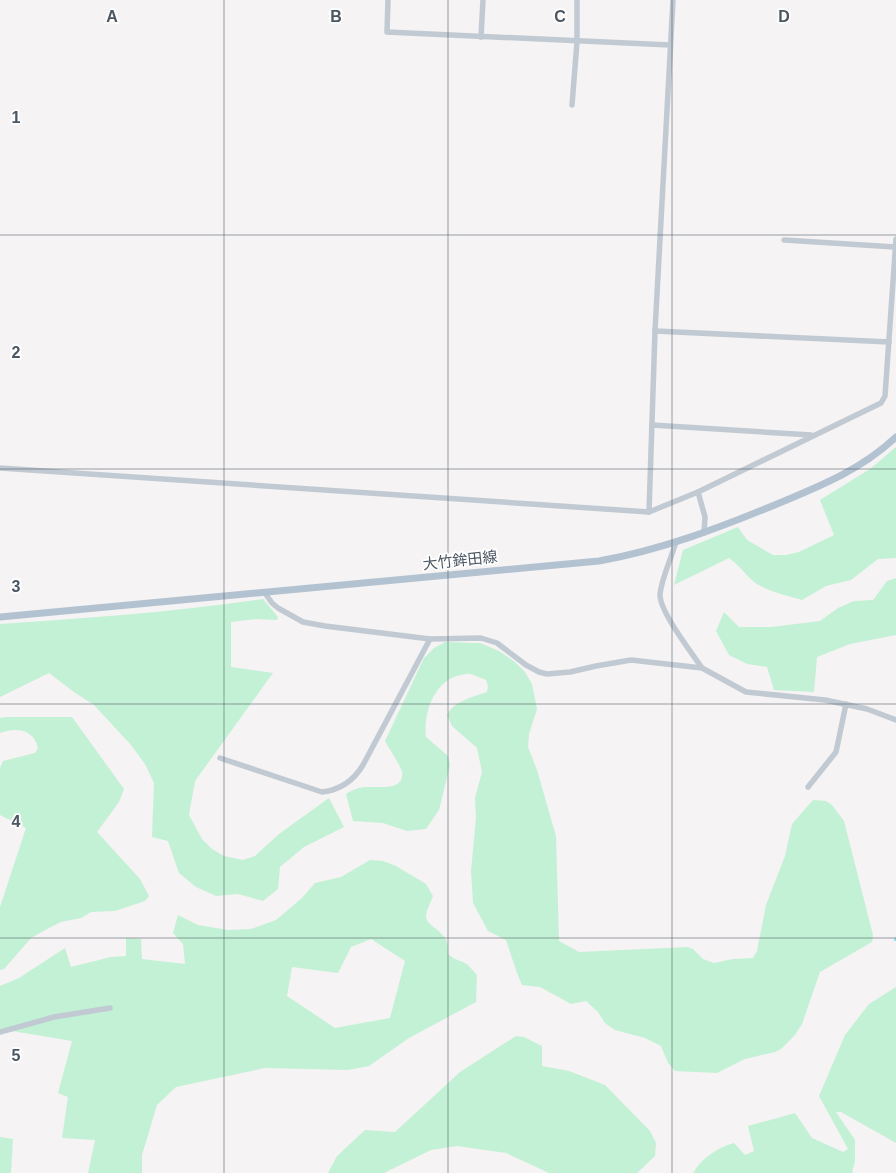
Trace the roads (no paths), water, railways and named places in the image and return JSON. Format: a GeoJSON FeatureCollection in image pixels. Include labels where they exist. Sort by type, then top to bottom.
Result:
{"type":"FeatureCollection","features":[{"type":"Feature","properties":{"kind":"main road","name":"大竹鉾田線"},"geometry":{"type":"LineString","coordinates":[[0,617],[599,561],[648,551],[704,533],[836,478],[860,466],[896,437]]}},
{"type":"Feature","properties":{"kind":"street"},"geometry":{"type":"LineString","coordinates":[[388,0],[387,32],[670,45]]}},
{"type":"Feature","properties":{"kind":"street"},"geometry":{"type":"LineString","coordinates":[[481,37],[483,0]]}},
{"type":"Feature","properties":{"kind":"street"},"geometry":{"type":"LineString","coordinates":[[572,105],[577,42],[577,0]]}},
{"type":"Feature","properties":{"kind":"street"},"geometry":{"type":"LineString","coordinates":[[649,512],[655,331],[673,0]]}},
{"type":"Feature","properties":{"kind":"street"},"geometry":{"type":"LineString","coordinates":[[0,468],[649,512],[698,492],[881,403],[885,396],[896,239]]}},
{"type":"Feature","properties":{"kind":"street"},"geometry":{"type":"LineString","coordinates":[[784,240],[895,248]]}},
{"type":"Feature","properties":{"kind":"street"},"geometry":{"type":"LineString","coordinates":[[655,331],[889,342]]}},
{"type":"Feature","properties":{"kind":"street"},"geometry":{"type":"LineString","coordinates":[[652,425],[814,435]]}},
{"type":"Feature","properties":{"kind":"street"},"geometry":{"type":"LineString","coordinates":[[69,472],[77,477]]}},
{"type":"Feature","properties":{"kind":"street"},"geometry":{"type":"LineString","coordinates":[[698,492],[705,517],[704,533]]}},
{"type":"Feature","properties":{"kind":"street"},"geometry":{"type":"LineString","coordinates":[[676,542],[662,584],[660,597],[675,628],[702,668]]}},
{"type":"Feature","properties":{"kind":"street"},"geometry":{"type":"LineString","coordinates":[[264,593],[278,608],[303,622],[430,638],[469,637],[486,639],[497,643],[532,669],[547,674],[570,672],[631,660],[702,668],[746,692],[825,700],[867,709],[896,720]]}},
{"type":"Feature","properties":{"kind":"street"},"geometry":{"type":"LineString","coordinates":[[220,758],[322,792],[350,782],[358,774],[430,638]]}},
{"type":"Feature","properties":{"kind":"street"},"geometry":{"type":"LineString","coordinates":[[808,787],[836,752],[846,704]]}},
{"type":"Feature","properties":{"kind":"street"},"geometry":{"type":"LineString","coordinates":[[0,1032],[54,1017],[110,1008]]}}]}
